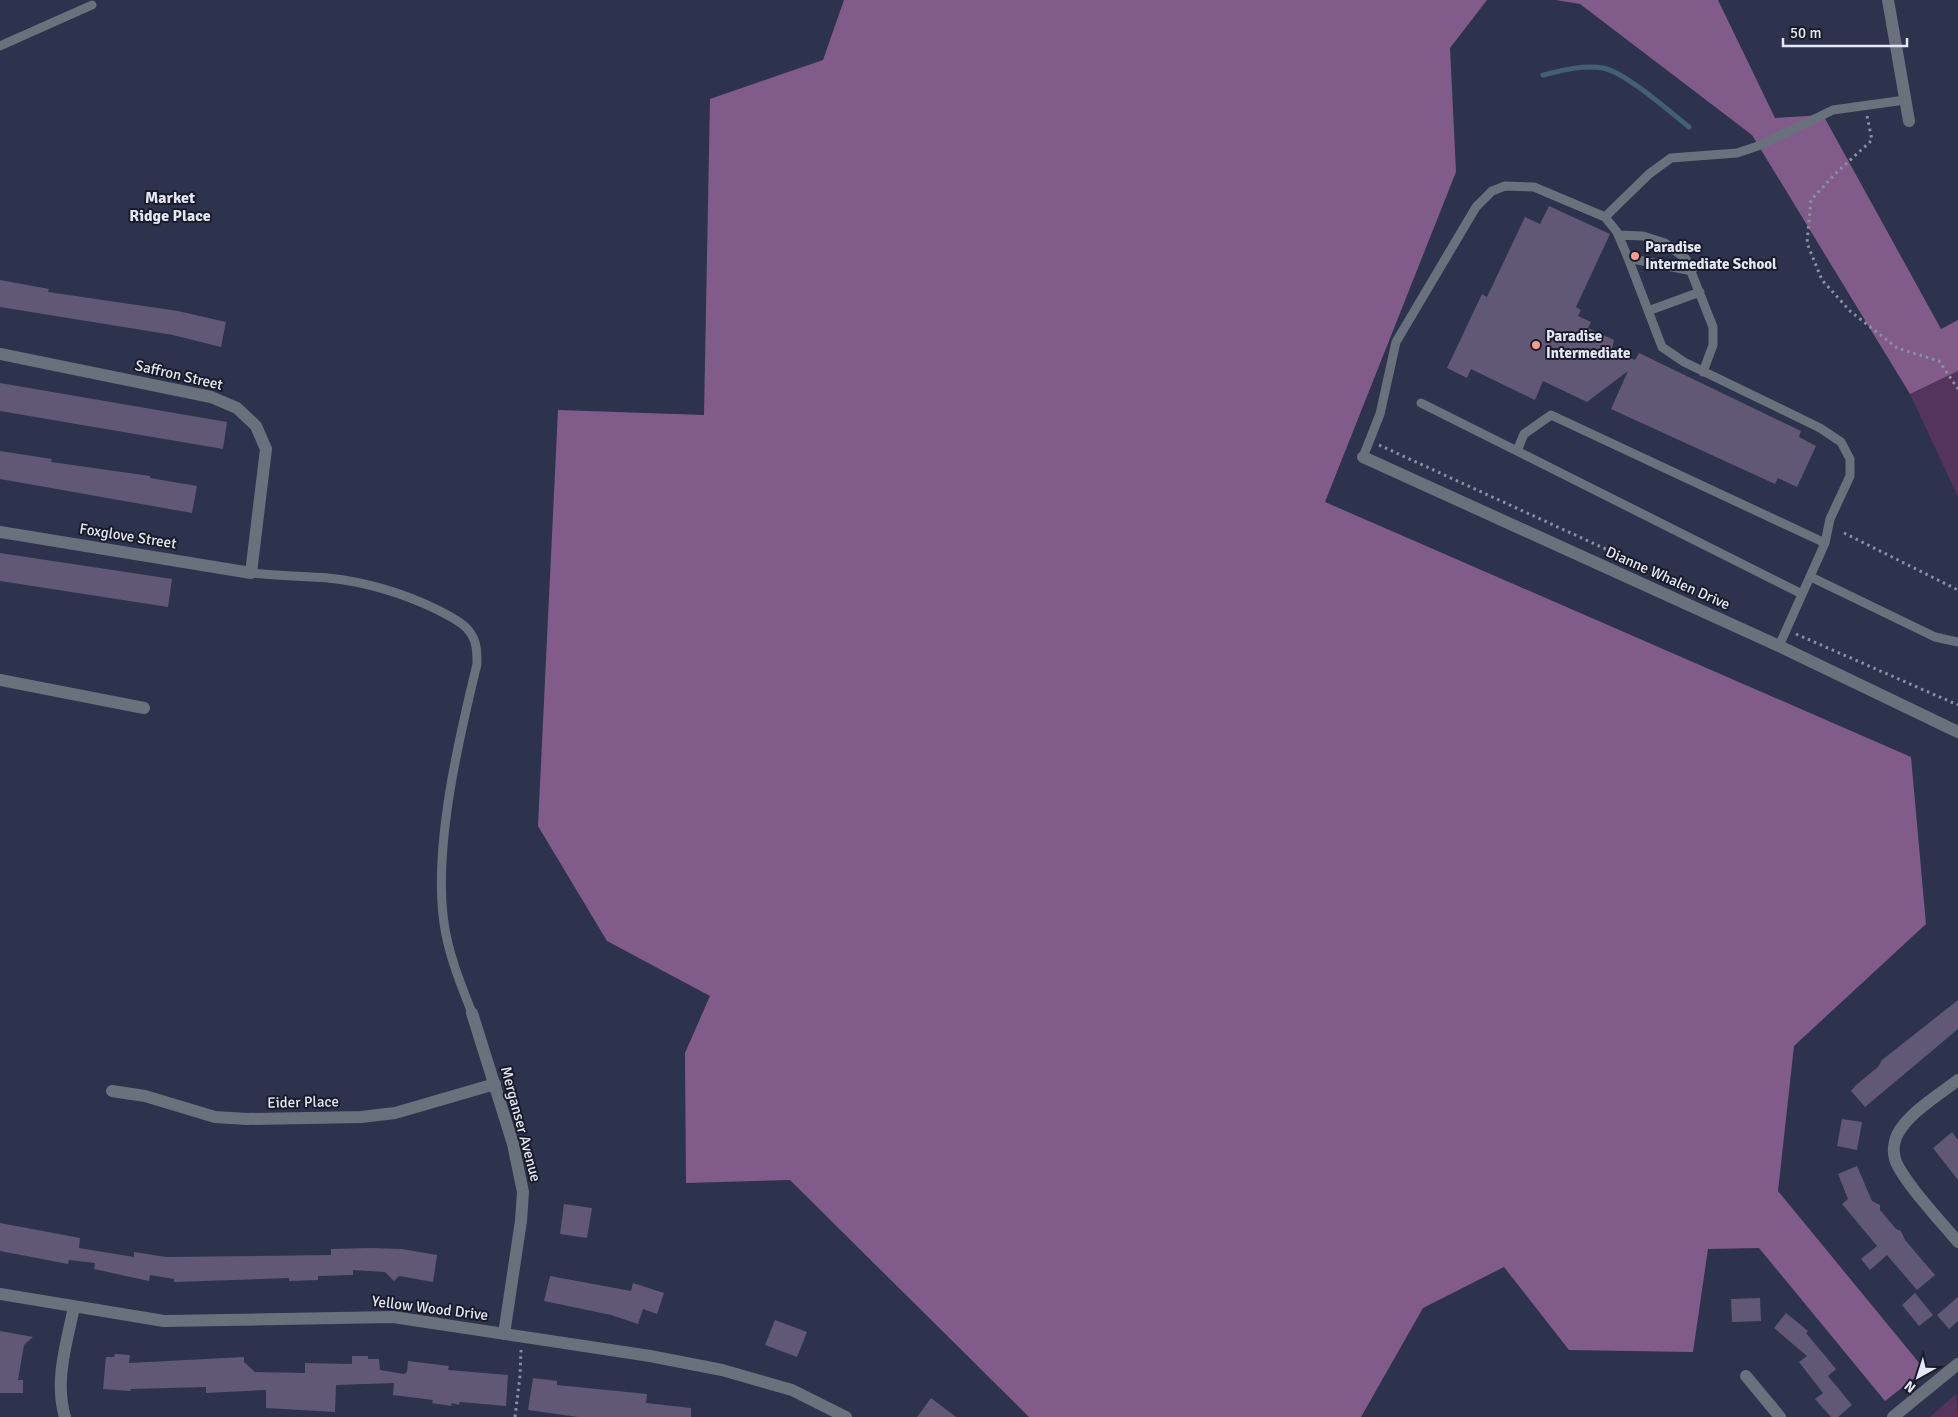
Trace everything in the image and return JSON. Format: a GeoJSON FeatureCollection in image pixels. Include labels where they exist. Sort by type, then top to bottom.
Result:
{"type":"FeatureCollection","features":[{"type":"Feature","properties":{"kind":"street"},"geometry":{"type":"LineString","coordinates":[[1888,0],[1909,121]]}},
{"type":"Feature","properties":{"kind":"street","name":"Saffron Street"},"geometry":{"type":"LineString","coordinates":[[0,354],[211,396],[237,408],[256,426],[266,449],[251,573]]}},
{"type":"Feature","properties":{"kind":"street","name":"Dianne Whalen Drive"},"geometry":{"type":"LineString","coordinates":[[1363,457],[1779,646],[1958,732]]}},
{"type":"Feature","properties":{"kind":"street","name":"Foxglove Street"},"geometry":{"type":"LineString","coordinates":[[0,532],[251,573]]}},
{"type":"Feature","properties":{"kind":"street"},"geometry":{"type":"LineString","coordinates":[[0,680],[144,708]]}},
{"type":"Feature","properties":{"kind":"street","name":"Merganser Avenue"},"geometry":{"type":"LineString","coordinates":[[472,1013],[517,1160],[523,1192],[522,1221],[504,1334]]}},
{"type":"Feature","properties":{"kind":"street"},"geometry":{"type":"LineString","coordinates":[[1958,1080],[1903,1126],[1895,1141],[1894,1150],[1894,1158],[1902,1174],[1958,1242]]}},
{"type":"Feature","properties":{"kind":"street","name":"Eider Place"},"geometry":{"type":"LineString","coordinates":[[112,1091],[145,1096],[215,1117],[247,1119],[362,1118],[395,1112],[495,1084]]}},
{"type":"Feature","properties":{"kind":"street","name":"Yellow Wood Drive"},"geometry":{"type":"LineString","coordinates":[[0,1294],[164,1321],[381,1316],[522,1336],[650,1356],[722,1370],[792,1390],[846,1417]]}},
{"type":"Feature","properties":{"kind":"street"},"geometry":{"type":"LineString","coordinates":[[65,1417],[61,1374],[74,1307]]}},
{"type":"Feature","properties":{"kind":"street"},"geometry":{"type":"LineString","coordinates":[[1893,1417],[1958,1364]]}},
{"type":"Feature","properties":{"kind":"street"},"geometry":{"type":"LineString","coordinates":[[1746,1376],[1780,1417]]}},
{"type":"Feature","properties":{"kind":"lane"},"geometry":{"type":"LineString","coordinates":[[0,46],[92,5]]}},
{"type":"Feature","properties":{"kind":"lane"},"geometry":{"type":"LineString","coordinates":[[1605,217],[1649,174],[1671,158],[1737,153],[1758,146],[1833,110],[1905,100]]}},
{"type":"Feature","properties":{"kind":"lane"},"geometry":{"type":"LineString","coordinates":[[1363,457],[1380,414],[1396,342],[1476,207],[1492,191],[1505,186],[1534,187],[1605,217],[1618,236],[1628,258],[1662,347],[1703,372],[1820,428],[1841,442],[1850,459],[1850,476],[1830,519],[1825,542],[1779,646]]}},
{"type":"Feature","properties":{"kind":"lane"},"geometry":{"type":"LineString","coordinates":[[1618,236],[1643,236],[1665,243],[1686,259],[1713,327],[1713,345],[1703,372]]}},
{"type":"Feature","properties":{"kind":"lane"},"geometry":{"type":"LineString","coordinates":[[1628,258],[1692,271]]}},
{"type":"Feature","properties":{"kind":"lane"},"geometry":{"type":"LineString","coordinates":[[1648,311],[1700,292]]}},
{"type":"Feature","properties":{"kind":"lane"},"geometry":{"type":"LineString","coordinates":[[1421,402],[1802,594]]}},
{"type":"Feature","properties":{"kind":"lane"},"geometry":{"type":"LineString","coordinates":[[1517,451],[1524,434],[1550,415],[1825,542]]}},
{"type":"Feature","properties":{"kind":"lane"},"geometry":{"type":"LineString","coordinates":[[251,573],[279,577],[327,578],[370,585],[421,602],[448,615],[469,629],[476,645],[477,664],[451,790],[442,882],[444,923],[453,960],[472,1013]]}},
{"type":"Feature","properties":{"kind":"lane"},"geometry":{"type":"LineString","coordinates":[[1811,577],[1935,637],[1958,642]]}},
{"type":"Feature","properties":{"kind":"path"},"geometry":{"type":"LineString","coordinates":[[1865,106],[1872,140],[1835,174],[1811,200],[1807,243],[1822,280],[1850,311],[1897,348],[1938,361],[1958,389]]}},
{"type":"Feature","properties":{"kind":"path"},"geometry":{"type":"LineString","coordinates":[[1370,440],[1739,610]]}},
{"type":"Feature","properties":{"kind":"path"},"geometry":{"type":"LineString","coordinates":[[1844,533],[1958,590]]}},
{"type":"Feature","properties":{"kind":"path"},"geometry":{"type":"LineString","coordinates":[[1786,630],[1958,704]]}},
{"type":"Feature","properties":{"kind":"path"},"geometry":{"type":"LineString","coordinates":[[514,1417],[520,1376],[522,1336]]}},
{"type":"Feature","properties":{"kind":"shaded area"},"geometry":{"type":"Polygon","coordinates":[[[844,0],[1487,0],[1450,48],[1456,172],[1325,502],[1911,757],[1926,924],[1794,1046],[1778,1191],[1925,1370],[1885,1401],[1759,1248],[1708,1249],[1693,1352],[1569,1350],[1504,1267],[1423,1308],[1361,1417],[1029,1417],[790,1180],[686,1183],[685,1053],[710,996],[607,941],[538,826],[558,410],[704,415],[710,99],[823,60],[844,0]]]}},
{"type":"Feature","properties":{"kind":"shaded area"},"geometry":{"type":"Polygon","coordinates":[[[1556,0],[1718,0],[1775,118],[1823,115],[1941,329],[1958,320],[1958,371],[1910,394],[1752,135],[1580,4],[1556,0]]]}},
{"type":"Feature","properties":{"kind":"shaded area"},"geometry":{"type":"Polygon","coordinates":[[[1958,371],[1958,497],[1910,394],[1958,371]]]}},
{"type":"Feature","properties":{"kind":"shaded area"},"geometry":{"type":"Polygon","coordinates":[[[1956,1394],[1958,1417],[1930,1417],[1956,1394]]]}},
{"type":"Feature","properties":{"kind":"building","name":"Paradise Intermediate"},"geometry":{"type":"Polygon","coordinates":[[[1549,206],[1610,234],[1576,307],[1581,310],[1578,316],[1591,322],[1588,328],[1614,340],[1612,349],[1635,360],[1639,353],[1801,431],[1799,437],[1816,446],[1797,487],[1778,478],[1775,484],[1611,409],[1628,371],[1587,402],[1543,381],[1535,400],[1471,369],[1467,378],[1447,368],[1482,294],[1487,297],[1525,217],[1540,224],[1549,206]]]}},
{"type":"Feature","properties":{"kind":"building"},"geometry":{"type":"Polygon","coordinates":[[[0,280],[49,289],[48,292],[178,311],[226,322],[221,347],[173,335],[0,307],[0,280]]]}},
{"type":"Feature","properties":{"kind":"building"},"geometry":{"type":"Polygon","coordinates":[[[0,383],[227,422],[223,449],[0,411],[0,383]]]}},
{"type":"Feature","properties":{"kind":"building"},"geometry":{"type":"Polygon","coordinates":[[[0,451],[52,459],[51,462],[150,476],[150,478],[197,486],[192,513],[0,479],[0,451]]]}},
{"type":"Feature","properties":{"kind":"building"},"geometry":{"type":"Polygon","coordinates":[[[0,553],[172,579],[168,607],[0,581],[0,553]]]}},
{"type":"Feature","properties":{"kind":"building"},"geometry":{"type":"Polygon","coordinates":[[[1958,1000],[1958,1029],[1865,1107],[1851,1091],[1856,1085],[1878,1067],[1882,1060],[1958,1000]]]}},
{"type":"Feature","properties":{"kind":"building"},"geometry":{"type":"Polygon","coordinates":[[[1842,1119],[1862,1122],[1857,1150],[1837,1146],[1842,1119]]]}},
{"type":"Feature","properties":{"kind":"building"},"geometry":{"type":"Polygon","coordinates":[[[1952,1132],[1958,1140],[1958,1180],[1933,1148],[1952,1132]]]}},
{"type":"Feature","properties":{"kind":"building"},"geometry":{"type":"Polygon","coordinates":[[[1857,1166],[1872,1201],[1880,1205],[1880,1210],[1896,1229],[1901,1231],[1905,1240],[1935,1275],[1917,1290],[1887,1255],[1870,1270],[1861,1259],[1877,1246],[1842,1204],[1848,1199],[1838,1174],[1857,1166]]]}},
{"type":"Feature","properties":{"kind":"building"},"geometry":{"type":"Polygon","coordinates":[[[564,1204],[592,1208],[587,1238],[560,1234],[564,1204]]]}},
{"type":"Feature","properties":{"kind":"building"},"geometry":{"type":"Polygon","coordinates":[[[0,1223],[80,1238],[79,1248],[134,1257],[134,1252],[166,1257],[331,1255],[331,1249],[371,1248],[402,1249],[437,1255],[433,1282],[399,1276],[394,1281],[385,1272],[353,1270],[353,1275],[318,1276],[318,1280],[289,1281],[289,1278],[174,1282],[174,1279],[150,1275],[149,1281],[94,1269],[95,1263],[69,1260],[68,1264],[0,1251],[0,1223]]]}},
{"type":"Feature","properties":{"kind":"building"},"geometry":{"type":"Polygon","coordinates":[[[550,1276],[631,1291],[633,1283],[664,1293],[657,1314],[643,1309],[638,1324],[611,1315],[544,1301],[550,1276]]]}},
{"type":"Feature","properties":{"kind":"building"},"geometry":{"type":"Polygon","coordinates":[[[1915,1293],[1933,1315],[1919,1326],[1902,1305],[1915,1293]]]}},
{"type":"Feature","properties":{"kind":"building"},"geometry":{"type":"Polygon","coordinates":[[[1958,1297],[1958,1321],[1949,1329],[1937,1315],[1958,1297]]]}},
{"type":"Feature","properties":{"kind":"building"},"geometry":{"type":"Polygon","coordinates":[[[1760,1298],[1761,1321],[1732,1322],[1731,1299],[1760,1298]]]}},
{"type":"Feature","properties":{"kind":"building"},"geometry":{"type":"Polygon","coordinates":[[[1786,1313],[1808,1331],[1806,1333],[1836,1369],[1828,1376],[1852,1405],[1838,1417],[1831,1417],[1815,1399],[1823,1393],[1799,1362],[1807,1356],[1774,1328],[1786,1313]]]}},
{"type":"Feature","properties":{"kind":"building"},"geometry":{"type":"Polygon","coordinates":[[[775,1320],[807,1332],[797,1357],[765,1345],[775,1320]]]}},
{"type":"Feature","properties":{"kind":"building"},"geometry":{"type":"Polygon","coordinates":[[[0,1331],[33,1337],[24,1345],[18,1380],[23,1380],[23,1393],[0,1393],[0,1331]]]}},
{"type":"Feature","properties":{"kind":"building"},"geometry":{"type":"Polygon","coordinates":[[[115,1354],[130,1355],[129,1363],[244,1357],[244,1362],[255,1372],[305,1373],[305,1363],[352,1364],[352,1356],[368,1356],[368,1359],[379,1359],[380,1370],[404,1374],[407,1372],[408,1361],[449,1366],[448,1370],[508,1375],[506,1406],[460,1402],[459,1405],[452,1403],[451,1406],[432,1403],[433,1400],[393,1395],[394,1383],[336,1385],[335,1412],[266,1408],[266,1390],[206,1393],[206,1387],[131,1389],[130,1391],[103,1389],[106,1357],[114,1357],[115,1354]]]}},
{"type":"Feature","properties":{"kind":"building"},"geometry":{"type":"Polygon","coordinates":[[[533,1378],[557,1381],[557,1385],[647,1394],[646,1403],[691,1408],[691,1417],[578,1417],[528,1410],[533,1378]]]}},
{"type":"Feature","properties":{"kind":"building"},"geometry":{"type":"Polygon","coordinates":[[[931,1398],[956,1417],[917,1417],[931,1398]]]}},
{"type":"Feature","properties":{"kind":"waterway"},"geometry":{"type":"LineString","coordinates":[[1543,75],[1588,67],[1612,71],[1635,84],[1689,127]]}},
{"type":"Feature","properties":{"kind":"place","name":"Paradise Intermediate School"},"geometry":{"type":"Point","coordinates":[1635,256]}},
{"type":"Feature","properties":{"kind":"place","name":"Paradise Intermediate"},"geometry":{"type":"Point","coordinates":[1536,345]}},
{"type":"Feature","properties":{"kind":"district","name":"Market Ridge Place"},"geometry":{"type":"Point","coordinates":[170,207]}}]}
